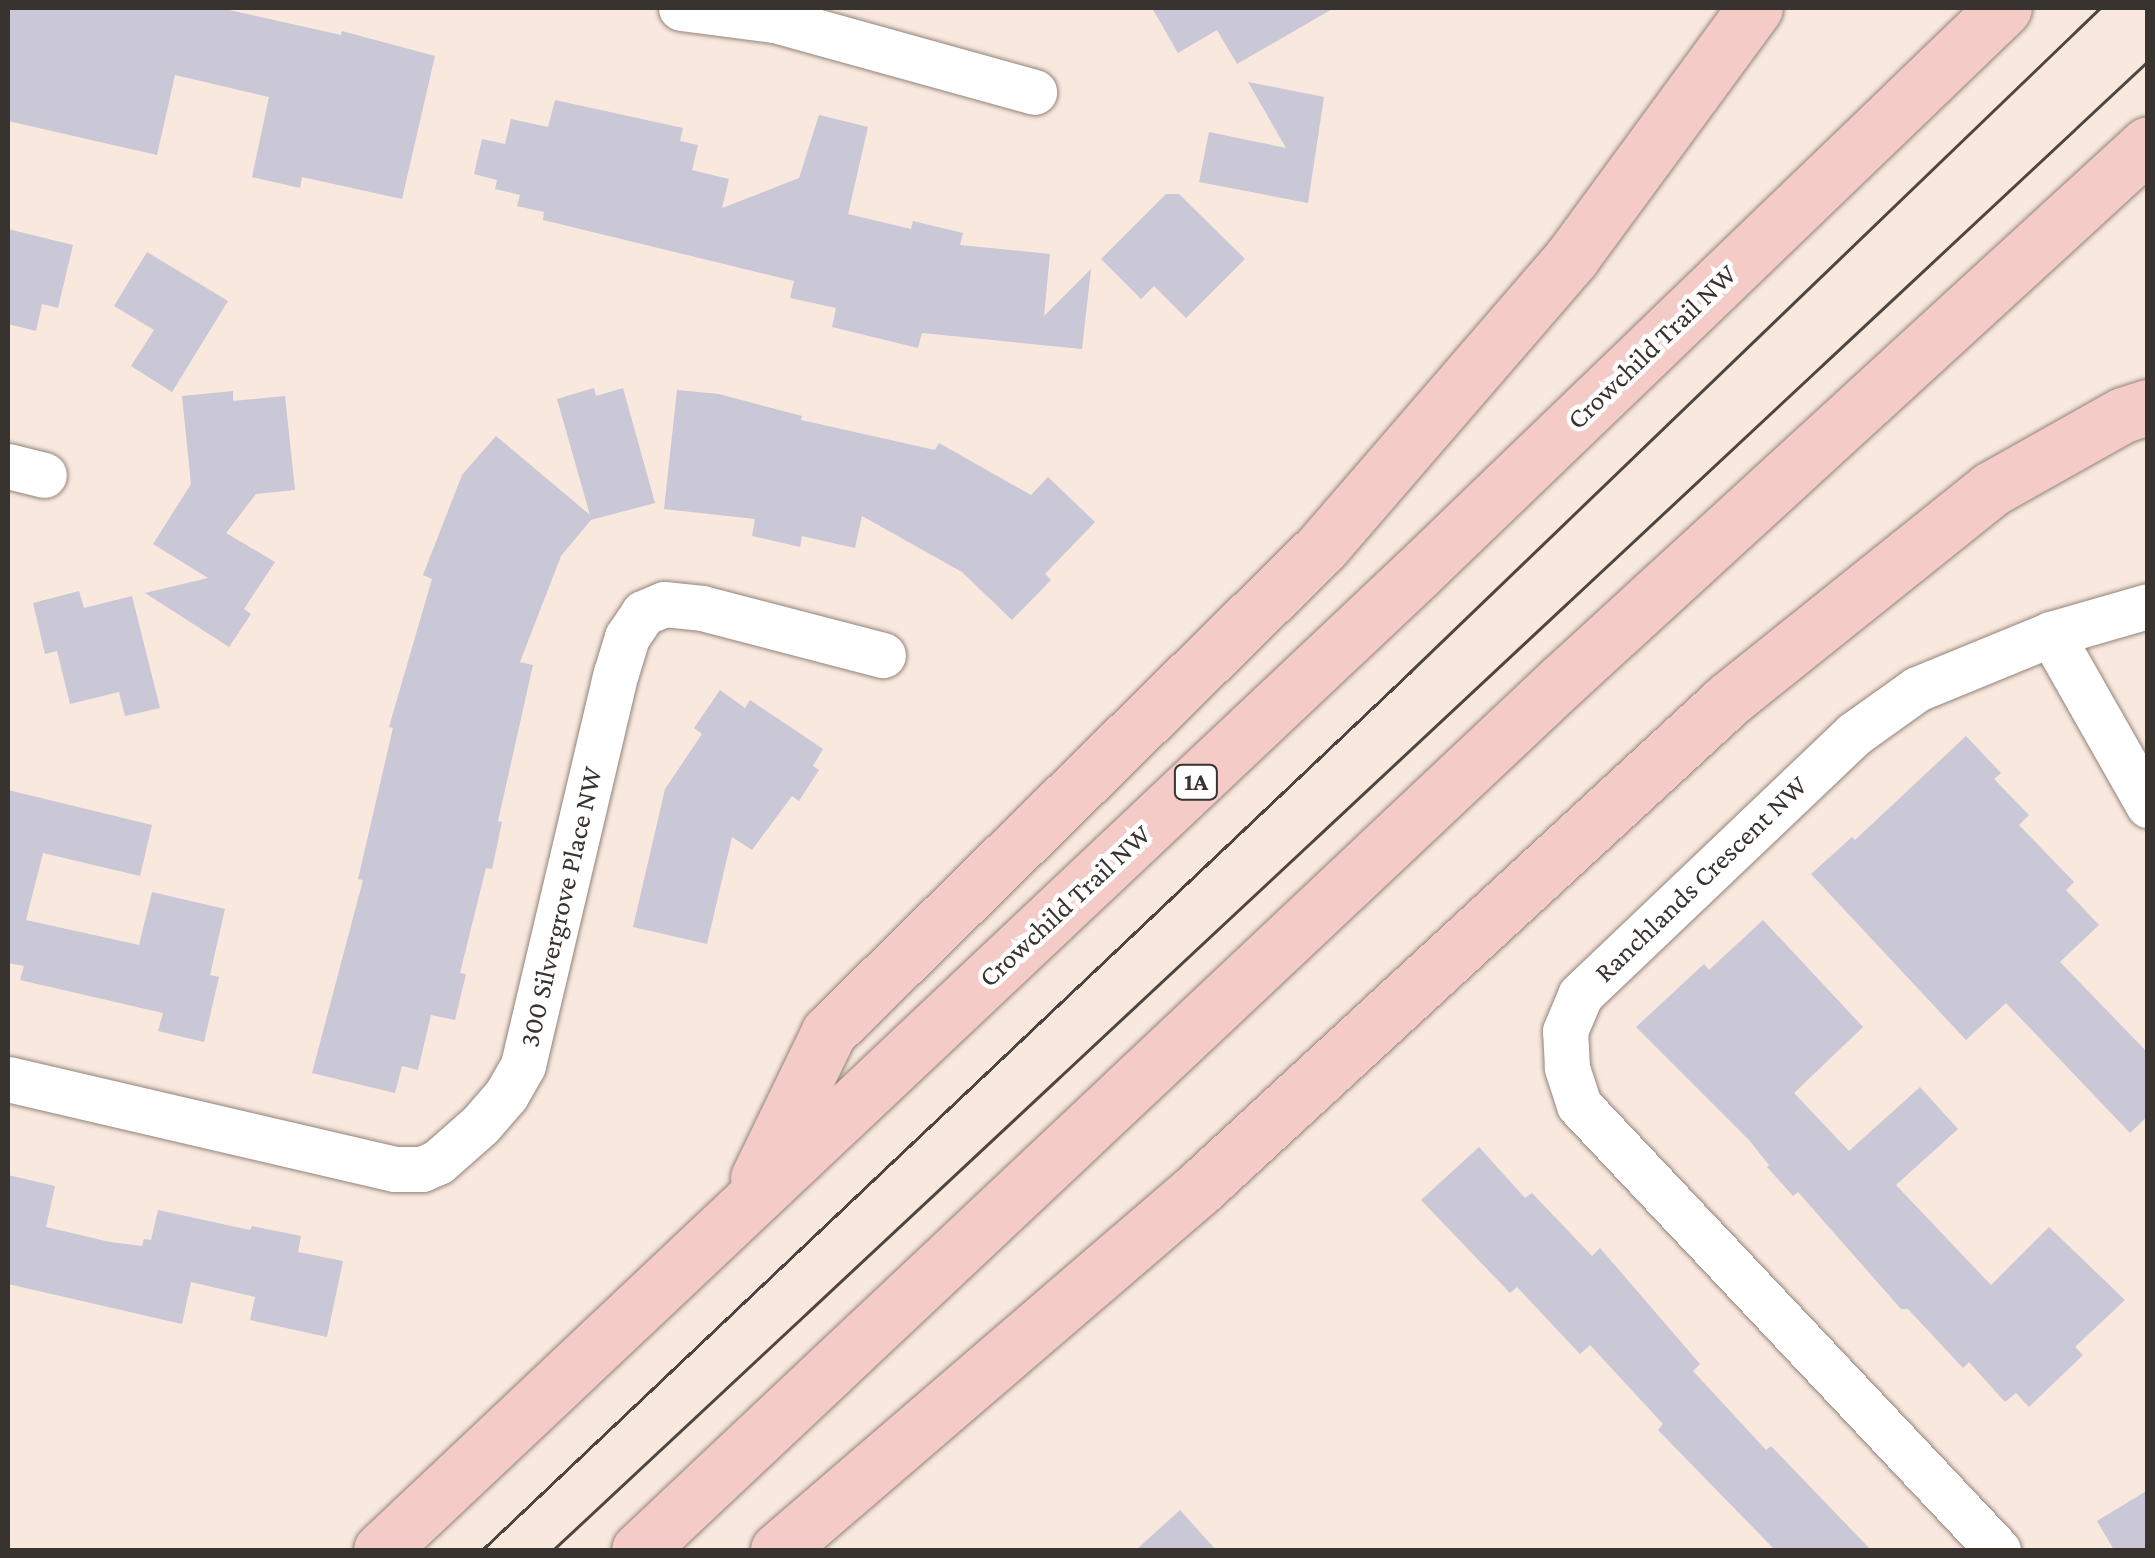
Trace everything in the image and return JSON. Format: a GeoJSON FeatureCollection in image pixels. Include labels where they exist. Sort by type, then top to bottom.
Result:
{"type":"FeatureCollection","features":[{"type":"Feature","properties":{"kind":"highway"},"geometry":{"type":"LineString","coordinates":[[742,1211],[828,1032],[1322,546],[1572,257],[1756,8]]}},
{"type":"Feature","properties":{"kind":"highway","name":"Crowchild Trail NW"},"geometry":{"type":"LineString","coordinates":[[381,1550],[1416,574],[2004,8]]}},
{"type":"Feature","properties":{"kind":"highway"},"geometry":{"type":"LineString","coordinates":[[639,1550],[1562,680],[2148,144]]}},
{"type":"Feature","properties":{"kind":"highway"},"geometry":{"type":"LineString","coordinates":[[778,1550],[1198,1190],[1729,699],[1991,489],[2123,416],[2148,407]]}},
{"type":"Feature","properties":{"kind":"street"},"geometry":{"type":"LineString","coordinates":[[681,8],[777,14],[1034,92]]}},
{"type":"Feature","properties":{"kind":"street","name":"300 Silvergrove Place NW"},"geometry":{"type":"LineString","coordinates":[[8,1079],[394,1169],[422,1169],[438,1162],[480,1126],[506,1095],[523,1064],[616,673],[627,638],[643,613],[664,604],[702,608],[883,655]]}},
{"type":"Feature","properties":{"kind":"street","name":"Ranchlands Crescent NW"},"geometry":{"type":"LineString","coordinates":[[1998,1550],[1579,1106],[1567,1067],[1565,1031],[1580,995],[1854,734],[1918,689],[2051,634],[2148,606]]}},
{"type":"Feature","properties":{"kind":"street"},"geometry":{"type":"LineString","coordinates":[[2051,634],[2148,805]]}},
{"type":"Feature","properties":{"kind":"building"},"geometry":{"type":"Polygon","coordinates":[[[8,8],[220,8],[341,35],[342,31],[435,56],[402,199],[302,177],[300,188],[252,177],[269,97],[175,75],[157,155],[8,121],[8,8]]]}},
{"type":"Feature","properties":{"kind":"building"},"geometry":{"type":"Polygon","coordinates":[[[1152,8],[1334,8],[1237,64],[1217,30],[1178,53],[1152,8]]]}},
{"type":"Feature","properties":{"kind":"building"},"geometry":{"type":"Polygon","coordinates":[[[1248,82],[1324,97],[1308,203],[1199,182],[1209,132],[1286,148],[1248,82]]]}},
{"type":"Feature","properties":{"kind":"building"},"geometry":{"type":"Polygon","coordinates":[[[555,100],[683,128],[680,141],[698,145],[692,170],[729,179],[722,208],[799,178],[819,115],[868,127],[848,214],[911,229],[913,221],[963,233],[960,245],[1050,254],[1044,316],[1091,269],[1082,349],[922,333],[918,348],[832,327],[836,308],[790,298],[794,281],[543,220],[544,212],[517,206],[520,195],[495,189],[497,180],[474,174],[482,139],[505,144],[511,119],[548,127],[555,100]]]}},
{"type":"Feature","properties":{"kind":"building"},"geometry":{"type":"Polygon","coordinates":[[[1166,194],[1179,194],[1245,259],[1186,318],[1154,286],[1141,299],[1101,259],[1166,194]]]}},
{"type":"Feature","properties":{"kind":"building"},"geometry":{"type":"Polygon","coordinates":[[[8,229],[73,245],[58,308],[42,304],[36,331],[8,324],[8,229]]]}},
{"type":"Feature","properties":{"kind":"building"},"geometry":{"type":"Polygon","coordinates":[[[147,252],[228,301],[172,392],[131,366],[154,330],[114,306],[147,252]]]}},
{"type":"Feature","properties":{"kind":"building"},"geometry":{"type":"Polygon","coordinates":[[[594,388],[596,396],[623,388],[655,503],[591,520],[561,556],[520,662],[533,665],[498,821],[502,822],[492,869],[486,868],[460,973],[466,974],[455,1020],[431,1015],[418,1070],[402,1066],[395,1093],[312,1073],[363,880],[358,879],[393,728],[389,727],[432,579],[423,575],[462,475],[496,436],[590,515],[557,399],[594,388]]]}},
{"type":"Feature","properties":{"kind":"building"},"geometry":{"type":"Polygon","coordinates":[[[677,390],[719,394],[802,416],[801,420],[935,450],[939,443],[1031,495],[1048,477],[1095,522],[1045,574],[1051,580],[1012,620],[962,572],[862,516],[855,548],[802,536],[800,547],[752,536],[755,519],[664,509],[677,390]]]}},
{"type":"Feature","properties":{"kind":"building"},"geometry":{"type":"Polygon","coordinates":[[[233,391],[233,401],[285,396],[295,490],[256,494],[226,533],[275,562],[244,609],[251,614],[229,647],[145,593],[208,578],[153,544],[191,484],[182,396],[233,391]]]}},
{"type":"Feature","properties":{"kind":"building"},"geometry":{"type":"Polygon","coordinates":[[[79,591],[84,608],[132,596],[160,708],[125,716],[119,692],[70,704],[57,651],[45,654],[33,603],[79,591]]]}},
{"type":"Feature","properties":{"kind":"building"},"geometry":{"type":"Polygon","coordinates":[[[720,690],[745,708],[750,700],[823,749],[813,766],[819,770],[799,801],[792,796],[752,850],[732,837],[707,944],[633,927],[665,789],[702,734],[694,728],[720,690]]]}},
{"type":"Feature","properties":{"kind":"building"},"geometry":{"type":"Polygon","coordinates":[[[1966,736],[2001,773],[1994,779],[2029,815],[2019,825],[2074,882],[2066,890],[2099,925],[2060,962],[2148,1053],[2148,1116],[2130,1133],[2006,1003],[1966,1040],[1811,874],[1852,837],[1855,840],[1966,736]]]}},
{"type":"Feature","properties":{"kind":"building"},"geometry":{"type":"Polygon","coordinates":[[[8,790],[152,825],[140,876],[43,853],[26,920],[139,945],[152,892],[225,909],[210,975],[219,977],[204,1042],[158,1031],[163,1013],[20,980],[24,966],[8,963],[8,790]]]}},
{"type":"Feature","properties":{"kind":"building"},"geometry":{"type":"Polygon","coordinates":[[[1763,920],[1863,1027],[1794,1093],[1849,1151],[1920,1087],[1958,1129],[1896,1185],[1991,1285],[2049,1227],[2125,1300],[2075,1347],[2083,1355],[2029,1407],[2016,1393],[2005,1402],[1969,1362],[1963,1368],[1908,1309],[1901,1309],[1798,1192],[1793,1196],[1749,1140],[1636,1027],[1704,964],[1709,970],[1763,920]]]}},
{"type":"Feature","properties":{"kind":"building"},"geometry":{"type":"Polygon","coordinates":[[[1479,1147],[1525,1198],[1532,1193],[1592,1256],[1600,1248],[1700,1364],[1693,1371],[1766,1450],[1771,1446],[1871,1550],[1775,1550],[1658,1430],[1663,1424],[1590,1345],[1580,1354],[1517,1287],[1510,1293],[1421,1200],[1479,1147]]]}},
{"type":"Feature","properties":{"kind":"building"},"geometry":{"type":"Polygon","coordinates":[[[8,1175],[55,1186],[46,1227],[110,1242],[142,1246],[144,1239],[151,1240],[158,1210],[250,1230],[252,1226],[301,1236],[298,1252],[343,1261],[327,1337],[250,1320],[255,1297],[191,1282],[182,1324],[8,1284],[8,1175]]]}},
{"type":"Feature","properties":{"kind":"building"},"geometry":{"type":"Polygon","coordinates":[[[2148,1490],[2148,1550],[2114,1550],[2097,1521],[2148,1490]]]}},
{"type":"Feature","properties":{"kind":"building"},"geometry":{"type":"Polygon","coordinates":[[[1180,1510],[1216,1550],[1136,1550],[1180,1510]]]}},
{"type":"Feature","properties":{"kind":"tram line"},"geometry":{"type":"LineString","coordinates":[[482,1550],[1410,672],[2100,8]]}},
{"type":"Feature","properties":{"kind":"tram line"},"geometry":{"type":"LineString","coordinates":[[553,1550],[2148,61]]}}]}
